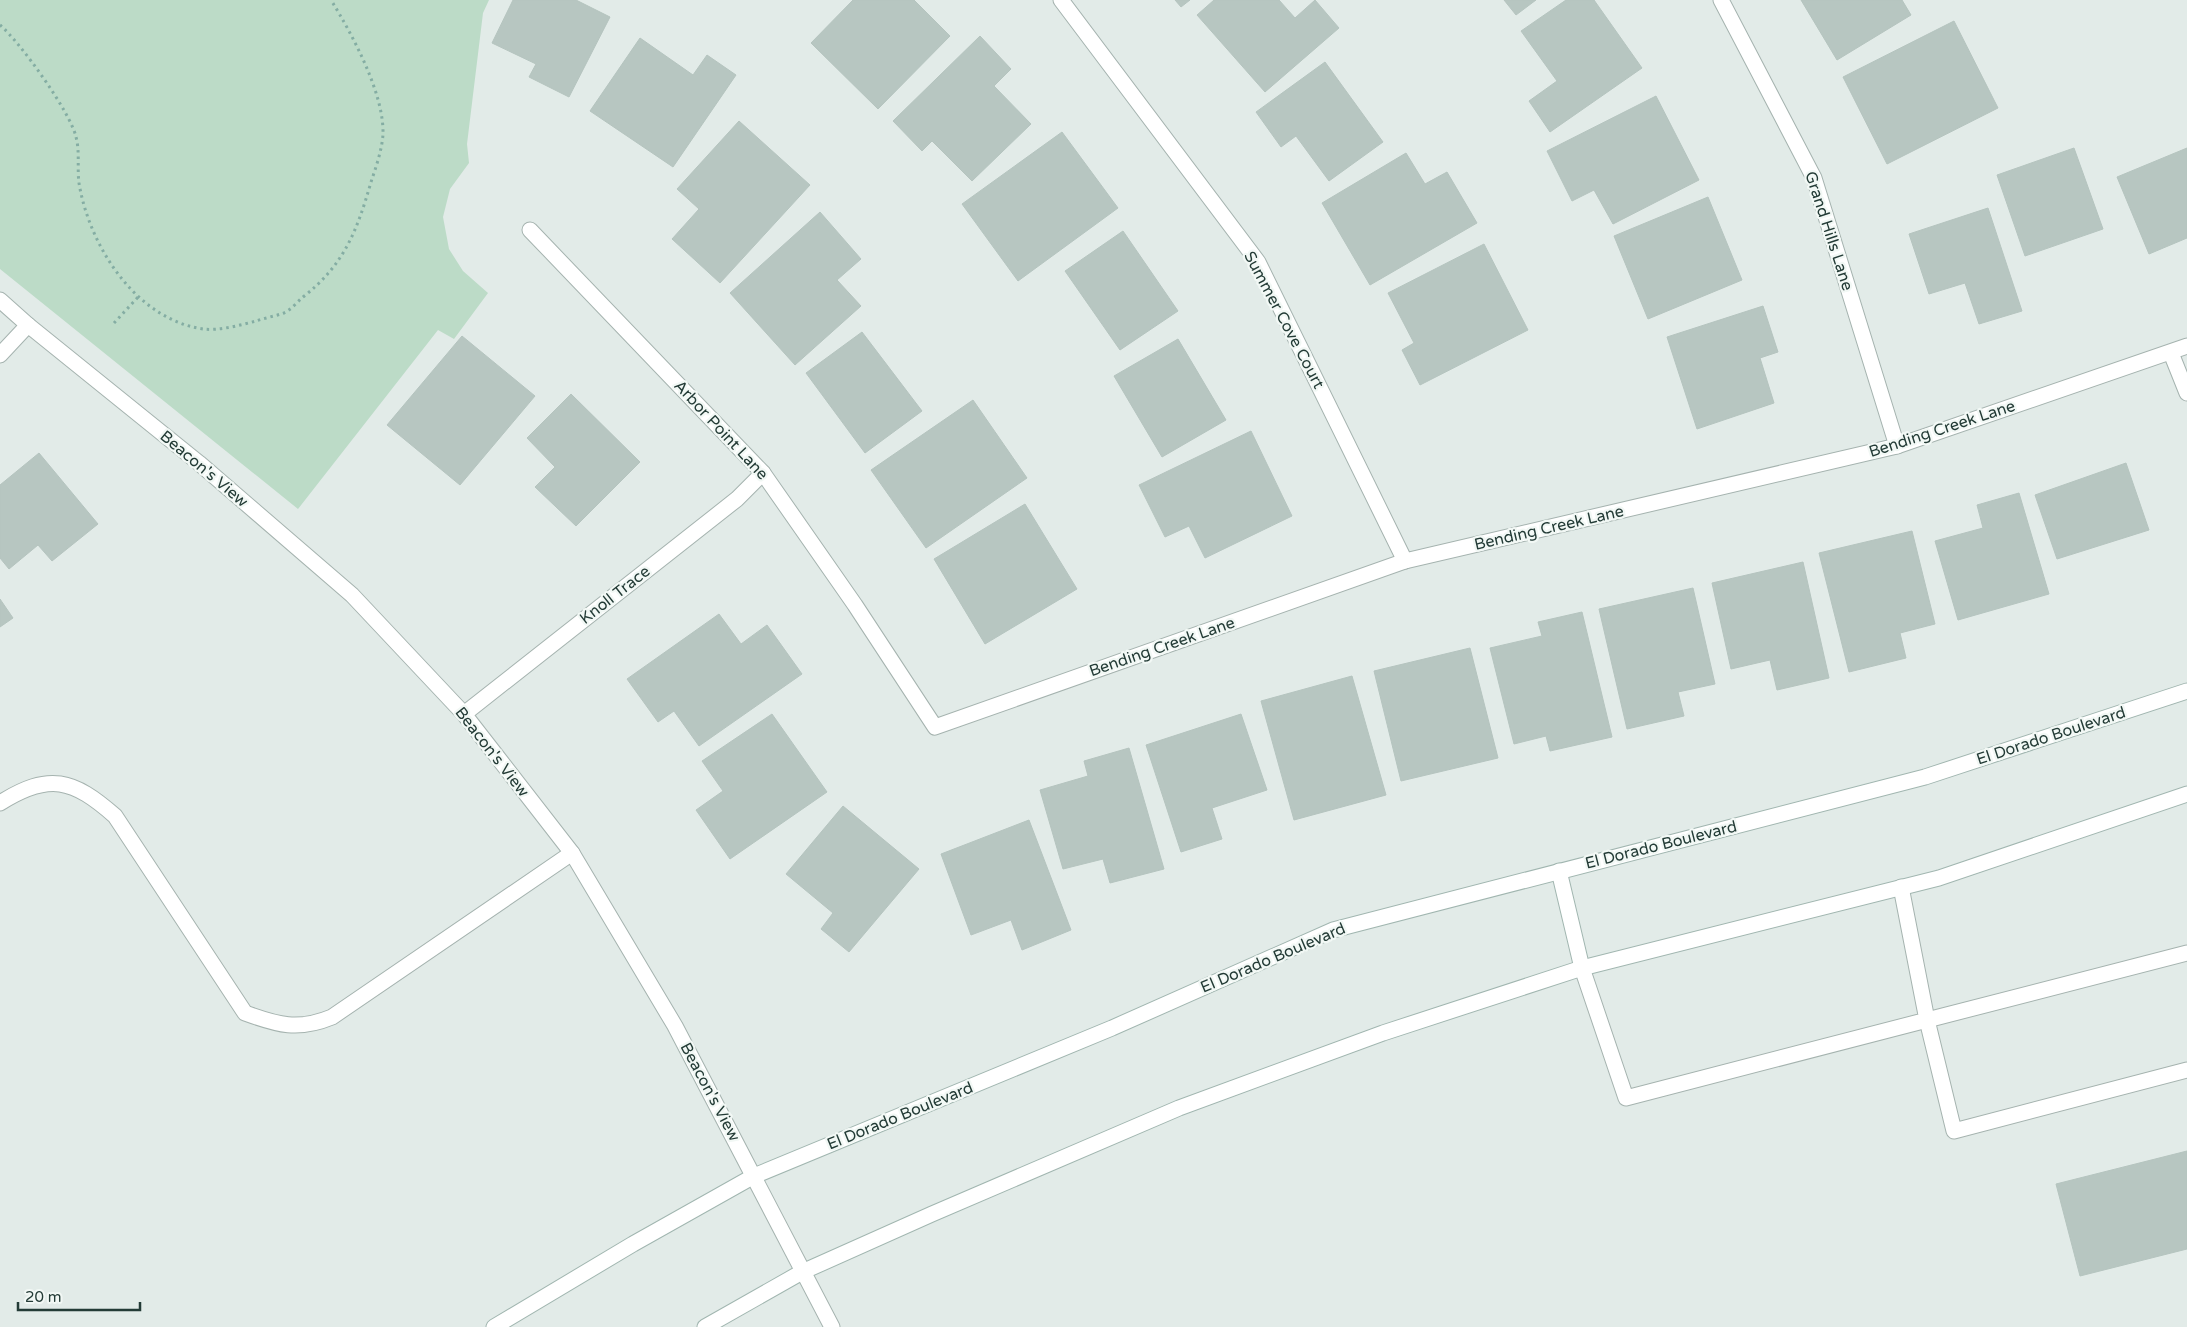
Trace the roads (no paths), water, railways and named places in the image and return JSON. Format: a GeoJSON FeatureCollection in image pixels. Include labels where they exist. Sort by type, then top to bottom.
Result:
{"type":"FeatureCollection","features":[{"type":"Feature","properties":{"kind":"street","name":"Summer Cove Court"},"geometry":{"type":"LineString","coordinates":[[1062,0],[1258,262],[1405,561]]}},
{"type":"Feature","properties":{"kind":"street","name":"Grand Hills Lane"},"geometry":{"type":"LineString","coordinates":[[1721,0],[1814,178],[1897,446]]}},
{"type":"Feature","properties":{"kind":"street","name":"Arbor Point Lane"},"geometry":{"type":"LineString","coordinates":[[530,230],[763,473],[855,605],[935,727]]}},
{"type":"Feature","properties":{"kind":"street","name":"Beacon's View"},"geometry":{"type":"LineString","coordinates":[[0,300],[28,326],[199,463],[352,595],[464,714],[572,853],[675,1026],[832,1327]]}},
{"type":"Feature","properties":{"kind":"street"},"geometry":{"type":"LineString","coordinates":[[0,355],[28,326]]}},
{"type":"Feature","properties":{"kind":"street","name":"Bending Creek Lane"},"geometry":{"type":"LineString","coordinates":[[935,727],[1405,561],[1897,446],[2187,346]]}},
{"type":"Feature","properties":{"kind":"street"},"geometry":{"type":"LineString","coordinates":[[2171,353],[2187,393]]}},
{"type":"Feature","properties":{"kind":"street","name":"Knoll Trace"},"geometry":{"type":"LineString","coordinates":[[464,714],[737,499],[763,473]]}},
{"type":"Feature","properties":{"kind":"street","name":"El Dorado Boulevard"},"geometry":{"type":"LineString","coordinates":[[494,1327],[633,1244],[754,1176],[1112,1028],[1333,930],[1925,777],[2187,691]]}},
{"type":"Feature","properties":{"kind":"street"},"geometry":{"type":"LineString","coordinates":[[0,803],[22,789],[48,782],[73,786],[92,796],[114,816],[245,1013],[277,1024],[313,1024],[332,1016],[572,853]]}},
{"type":"Feature","properties":{"kind":"street"},"geometry":{"type":"LineString","coordinates":[[706,1327],[802,1272],[1179,1108],[1383,1033],[1582,968],[1939,878],[2187,794]]}},
{"type":"Feature","properties":{"kind":"street"},"geometry":{"type":"LineString","coordinates":[[1559,871],[1582,968],[1626,1098],[2187,953]]}},
{"type":"Feature","properties":{"kind":"street"},"geometry":{"type":"LineString","coordinates":[[1901,887],[1927,1020],[1954,1130],[2187,1070]]}}]}
